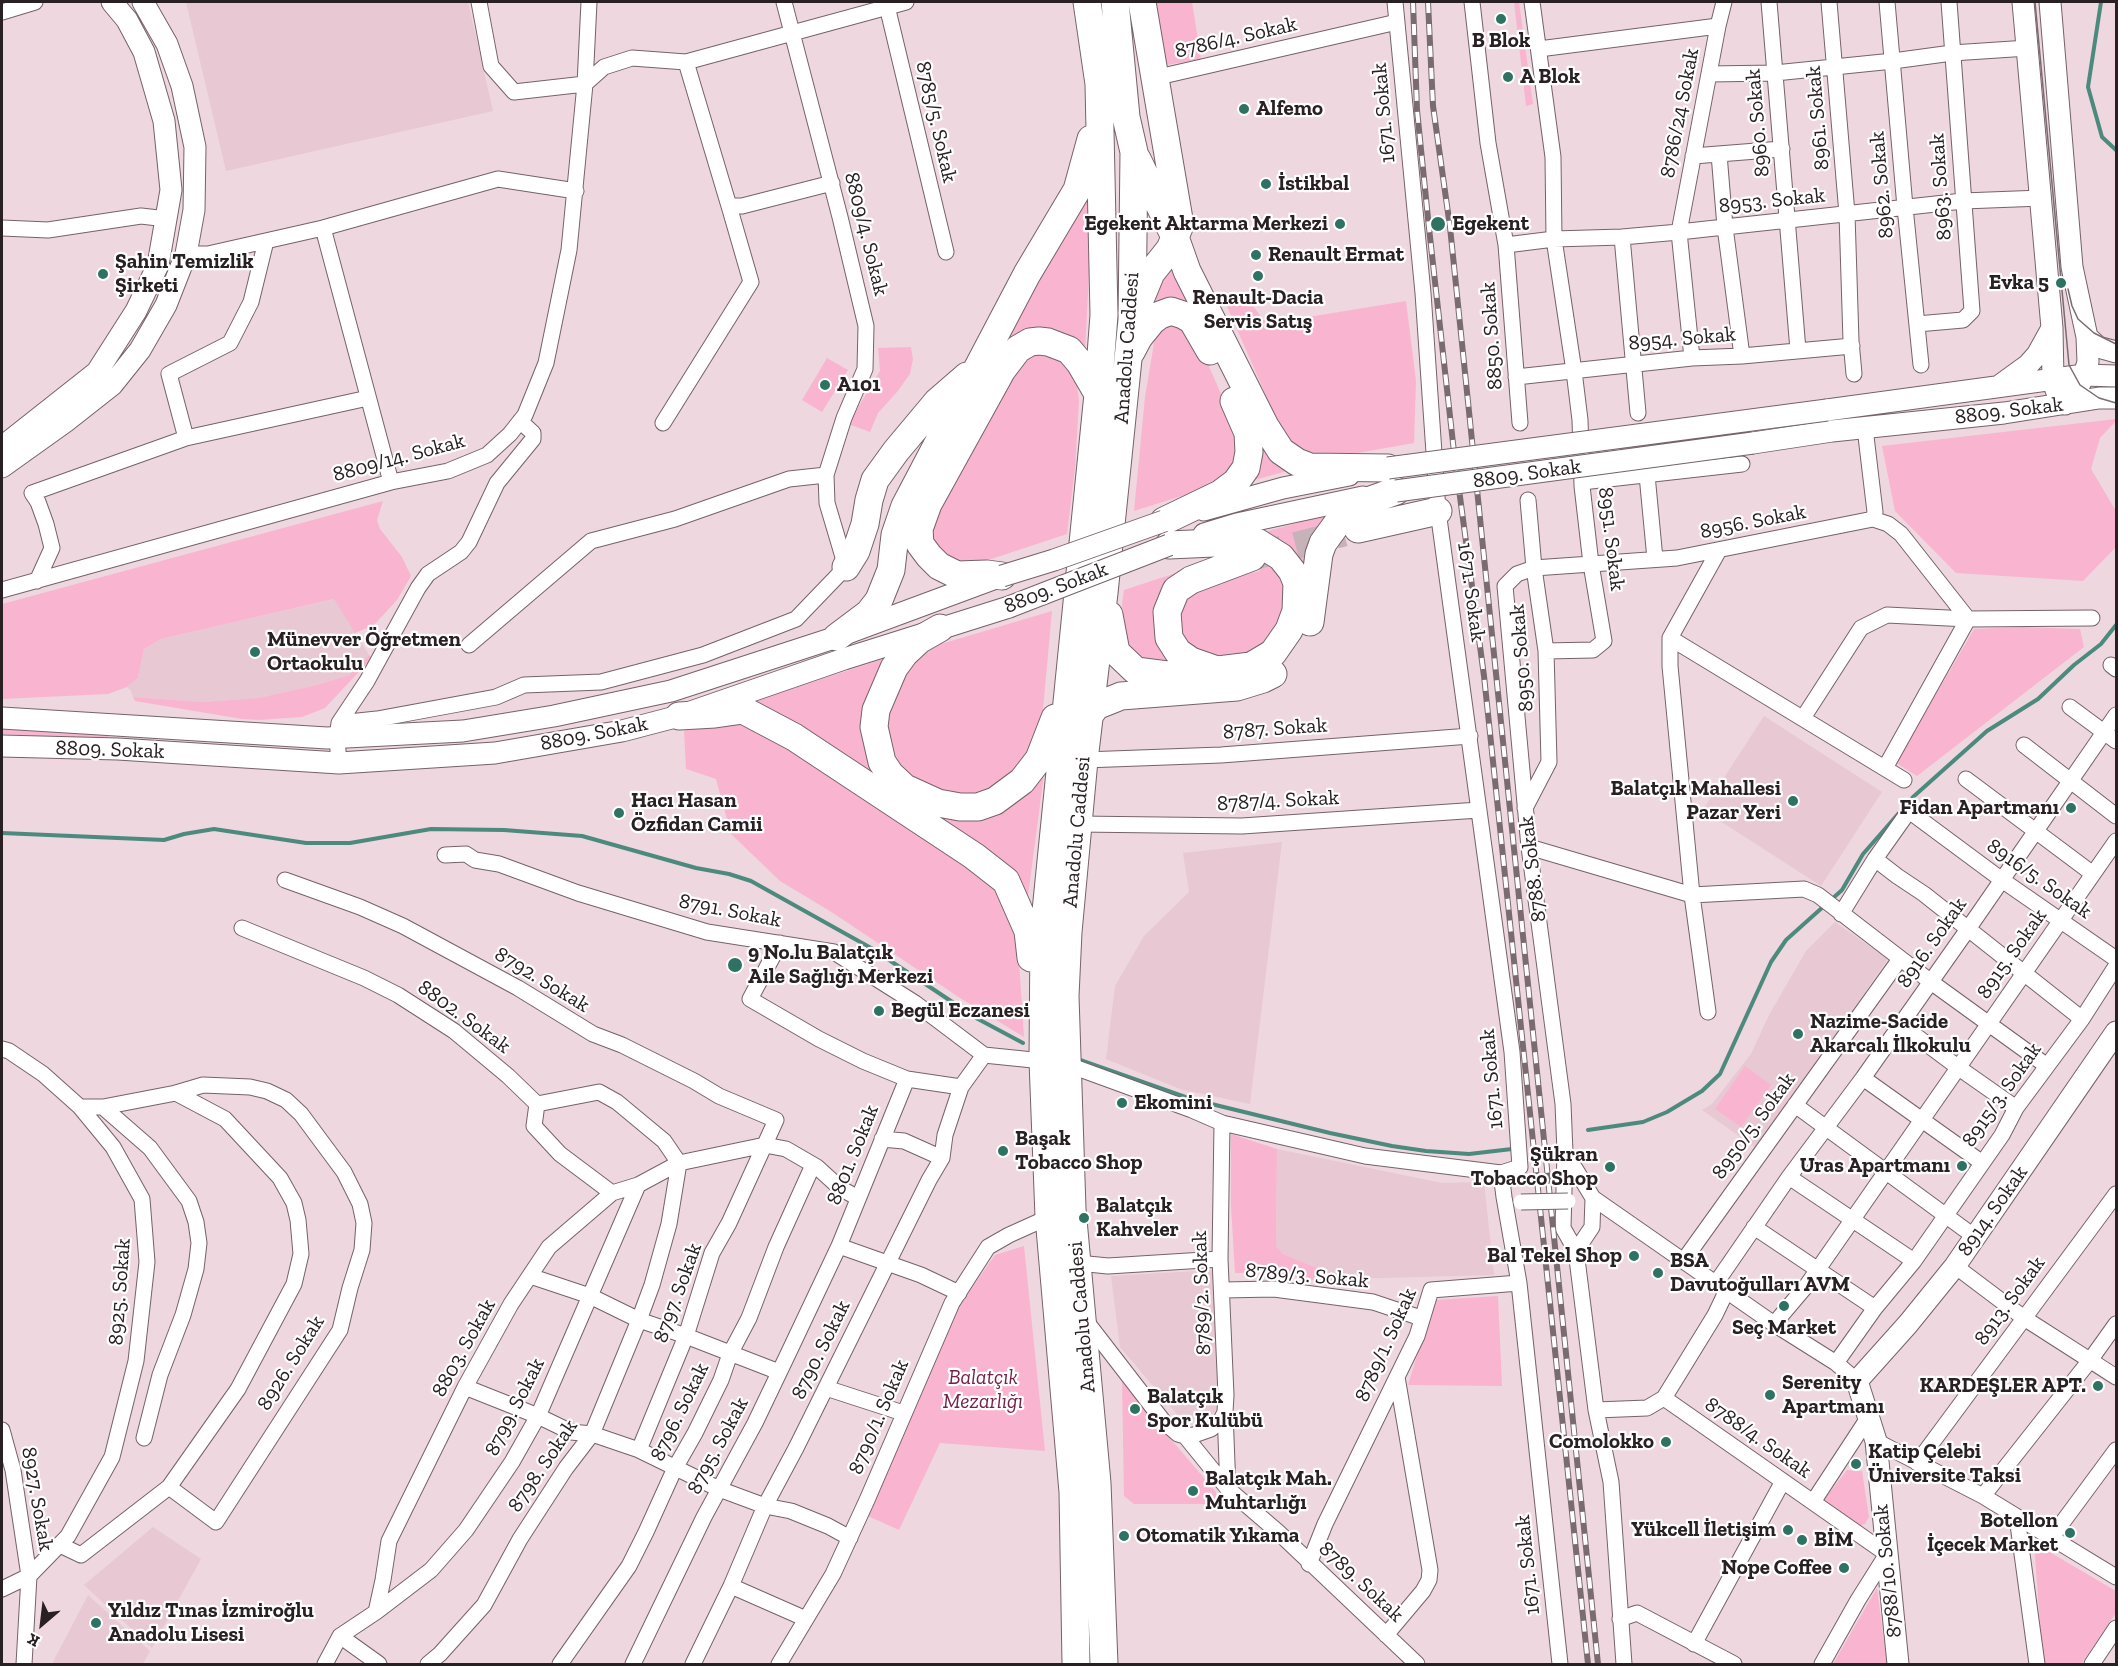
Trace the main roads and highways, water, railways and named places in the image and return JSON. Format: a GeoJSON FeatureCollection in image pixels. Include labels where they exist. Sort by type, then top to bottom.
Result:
{"type":"FeatureCollection","features":[{"type":"Feature","properties":{"kind":"highway","name":"Anadolu Caddesi"},"geometry":{"type":"LineString","coordinates":[[1087,2],[1099,84],[1104,315],[1044,931],[1054,1063],[1078,1263],[1097,1483],[1104,1665]]}},
{"type":"Feature","properties":{"kind":"highway","name":"Anadolu Caddesi"},"geometry":{"type":"LineString","coordinates":[[1076,1665],[1073,1492],[1049,1218],[1054,1063],[1065,996],[1084,760],[1130,356],[1132,320],[1134,152],[1126,117],[1115,2]]}},
{"type":"Feature","properties":{"kind":"highway"},"geometry":{"type":"LineString","coordinates":[[1132,320],[1150,273],[1170,249],[1180,225],[1142,2]]}},
{"type":"Feature","properties":{"kind":"highway"},"geometry":{"type":"LineString","coordinates":[[837,637],[869,613],[879,600],[891,570],[895,535],[905,506],[1027,274],[1077,190],[1090,147],[1099,84]]}},
{"type":"Feature","properties":{"kind":"highway"},"geometry":{"type":"LineString","coordinates":[[1089,716],[1096,706],[1121,696],[1238,687],[1263,679],[1282,668],[1306,635],[1319,554],[1323,543],[1344,514],[1392,479],[1310,467],[1297,462],[1281,451],[1265,426],[1187,271],[1175,237],[1134,152]]}},
{"type":"Feature","properties":{"kind":"highway"},"geometry":{"type":"LineString","coordinates":[[1104,593],[1116,652],[1136,671],[1167,675],[1251,666],[1272,653],[1289,630],[1296,610],[1297,583],[1292,571],[1281,557],[1257,542],[1242,538],[1214,543],[1167,533],[1236,482],[1246,468],[1249,452],[1248,434],[1202,335],[1192,320],[1171,311],[1160,315],[1139,338],[1130,356]]}},
{"type":"Feature","properties":{"kind":"highway"},"geometry":{"type":"LineString","coordinates":[[1002,576],[987,573],[957,575],[939,566],[920,544],[919,529],[928,504],[1002,370],[1018,349],[1030,342],[1039,341],[1069,350],[1080,363],[1098,394]]}},
{"type":"Feature","properties":{"kind":"highway"},"geometry":{"type":"LineString","coordinates":[[846,567],[859,542],[875,480],[896,450],[937,402],[979,365]]}},
{"type":"Feature","properties":{"kind":"highway"},"geometry":{"type":"LineString","coordinates":[[1358,529],[1438,511]]}},
{"type":"Feature","properties":{"kind":"highway"},"geometry":{"type":"LineString","coordinates":[[1218,670],[1191,661],[1178,652],[1169,638],[1167,612],[1176,590],[1191,580],[1252,557]]}},
{"type":"Feature","properties":{"kind":"highway"},"geometry":{"type":"LineString","coordinates":[[940,628],[920,640],[905,653],[894,668],[876,710],[874,728],[882,762],[890,774],[905,788],[920,796],[938,803],[978,807],[1005,795],[1022,781],[1039,759],[1067,689]]}},
{"type":"Feature","properties":{"kind":"highway"},"geometry":{"type":"LineString","coordinates":[[679,716],[743,710],[794,737],[974,856],[1006,881],[1028,930],[1054,1063]]}},
{"type":"Feature","properties":{"kind":"waterway"},"geometry":{"type":"LineString","coordinates":[[2101,2],[2088,87],[2102,137],[2116,150]]}},
{"type":"Feature","properties":{"kind":"waterway"},"geometry":{"type":"LineString","coordinates":[[1832,899],[1842,890],[1863,854],[1913,797],[1987,731],[2038,699],[2074,665],[2101,644],[2116,625]]}},
{"type":"Feature","properties":{"kind":"waterway"},"geometry":{"type":"LineString","coordinates":[[2,833],[164,840],[214,829],[306,843],[350,843],[431,829],[504,830],[582,836],[751,881],[871,948],[978,1019],[1023,1043]]}},
{"type":"Feature","properties":{"kind":"waterway"},"geometry":{"type":"LineString","coordinates":[[1588,1130],[1643,1122],[1667,1112],[1702,1091],[1720,1074],[1771,962],[1786,940],[1824,906]]}},
{"type":"Feature","properties":{"kind":"waterway"},"geometry":{"type":"LineString","coordinates":[[1080,1060],[1191,1099],[1392,1146],[1469,1154],[1512,1149]]}},
{"type":"Feature","properties":{"kind":"tunnel"},"geometry":{"type":"LineString","coordinates":[[1256,556],[1344,533]]}},
{"type":"Feature","properties":{"kind":"tram line"},"geometry":{"type":"LineString","coordinates":[[2035,2],[2069,365],[2080,385],[2099,398],[2116,403]]}},
{"type":"Feature","properties":{"kind":"tram line"},"geometry":{"type":"LineString","coordinates":[[2068,289],[2078,319],[2094,333],[2116,344]]}},
{"type":"Feature","properties":{"kind":"railway"},"geometry":{"type":"LineString","coordinates":[[1413,2],[1417,110],[1429,228],[1454,452],[1484,676],[1588,1664]]}},
{"type":"Feature","properties":{"kind":"railway"},"geometry":{"type":"LineString","coordinates":[[1428,2],[1433,106],[1450,227],[1598,1664]]}},
{"type":"Feature","properties":{"kind":"place","name":"B Blok"},"geometry":{"type":"Point","coordinates":[1501,19]}},
{"type":"Feature","properties":{"kind":"place","name":"A Blok"},"geometry":{"type":"Point","coordinates":[1508,77]}},
{"type":"Feature","properties":{"kind":"place","name":"Alfemo"},"geometry":{"type":"Point","coordinates":[1244,109]}},
{"type":"Feature","properties":{"kind":"place","name":"İstikbal"},"geometry":{"type":"Point","coordinates":[1266,184]}},
{"type":"Feature","properties":{"kind":"place","name":"Egekent Aktarma Merkezi"},"geometry":{"type":"Point","coordinates":[1340,224]}},
{"type":"Feature","properties":{"kind":"place","name":"Egekent"},"geometry":{"type":"Point","coordinates":[1438,224]}},
{"type":"Feature","properties":{"kind":"place","name":"Renault Ermat"},"geometry":{"type":"Point","coordinates":[1256,255]}},
{"type":"Feature","properties":{"kind":"place","name":"Şahin Temizlik Şirketi"},"geometry":{"type":"Point","coordinates":[103,274]}},
{"type":"Feature","properties":{"kind":"place","name":"Renault-Dacia Servis Satış"},"geometry":{"type":"Point","coordinates":[1258,276]}},
{"type":"Feature","properties":{"kind":"place","name":"Evka 5"},"geometry":{"type":"Point","coordinates":[2061,283]}},
{"type":"Feature","properties":{"kind":"place","name":"A101"},"geometry":{"type":"Point","coordinates":[825,385]}},
{"type":"Feature","properties":{"kind":"place","name":"Münevver Öğretmen Ortaokulu"},"geometry":{"type":"Point","coordinates":[255,652]}},
{"type":"Feature","properties":{"kind":"place","name":"Balatçık Mahallesi Pazar Yeri"},"geometry":{"type":"Point","coordinates":[1793,801]}},
{"type":"Feature","properties":{"kind":"place","name":"Fidan Apartmanı"},"geometry":{"type":"Point","coordinates":[2071,808]}},
{"type":"Feature","properties":{"kind":"place","name":"Hacı Hasan Özfidan Camii"},"geometry":{"type":"Point","coordinates":[619,813]}},
{"type":"Feature","properties":{"kind":"place","name":"9 No.lu Balatçık Aile Sağlığı Merkezi"},"geometry":{"type":"Point","coordinates":[735,965]}},
{"type":"Feature","properties":{"kind":"place","name":"Begül Eczanesi"},"geometry":{"type":"Point","coordinates":[879,1011]}},
{"type":"Feature","properties":{"kind":"place","name":"Nazime-Sacide Akarcalı İlkokulu"},"geometry":{"type":"Point","coordinates":[1798,1034]}},
{"type":"Feature","properties":{"kind":"place","name":"Ekomini"},"geometry":{"type":"Point","coordinates":[1122,1103]}},
{"type":"Feature","properties":{"kind":"place","name":"Başak Tobacco Shop"},"geometry":{"type":"Point","coordinates":[1003,1151]}},
{"type":"Feature","properties":{"kind":"place","name":"Uras Apartmanı"},"geometry":{"type":"Point","coordinates":[1962,1166]}},
{"type":"Feature","properties":{"kind":"place","name":"Şükran Tobacco Shop"},"geometry":{"type":"Point","coordinates":[1610,1167]}},
{"type":"Feature","properties":{"kind":"place","name":"Balatçık Kahveler"},"geometry":{"type":"Point","coordinates":[1084,1218]}},
{"type":"Feature","properties":{"kind":"place","name":"Bal Tekel Shop"},"geometry":{"type":"Point","coordinates":[1634,1256]}},
{"type":"Feature","properties":{"kind":"place","name":"BSA Davutoğulları AVM"},"geometry":{"type":"Point","coordinates":[1658,1273]}},
{"type":"Feature","properties":{"kind":"place","name":"Seç Market"},"geometry":{"type":"Point","coordinates":[1784,1306]}},
{"type":"Feature","properties":{"kind":"place","name":"KARDEŞLER APT."},"geometry":{"type":"Point","coordinates":[2098,1386]}},
{"type":"Feature","properties":{"kind":"place","name":"Serenity Apartmanı"},"geometry":{"type":"Point","coordinates":[1770,1395]}},
{"type":"Feature","properties":{"kind":"place","name":"Balatçık Spor Kulübü"},"geometry":{"type":"Point","coordinates":[1135,1409]}},
{"type":"Feature","properties":{"kind":"place","name":"Comolokko"},"geometry":{"type":"Point","coordinates":[1666,1442]}},
{"type":"Feature","properties":{"kind":"place","name":"Katip Çelebi Üniversite Taksi"},"geometry":{"type":"Point","coordinates":[1856,1464]}},
{"type":"Feature","properties":{"kind":"place","name":"Balatçık Mah. Muhtarlığı"},"geometry":{"type":"Point","coordinates":[1193,1491]}},
{"type":"Feature","properties":{"kind":"place","name":"Yükcell İletişim"},"geometry":{"type":"Point","coordinates":[1788,1530]}},
{"type":"Feature","properties":{"kind":"place","name":"Botellon İçecek Market"},"geometry":{"type":"Point","coordinates":[2070,1533]}},
{"type":"Feature","properties":{"kind":"place","name":"Otomatik Yıkama"},"geometry":{"type":"Point","coordinates":[1124,1536]}},
{"type":"Feature","properties":{"kind":"place","name":"BİM"},"geometry":{"type":"Point","coordinates":[1802,1540]}},
{"type":"Feature","properties":{"kind":"place","name":"Nope Coffee"},"geometry":{"type":"Point","coordinates":[1844,1568]}},
{"type":"Feature","properties":{"kind":"place","name":"Yıldız Tınas İzmiroğlu Anadolu Lisesi"},"geometry":{"type":"Point","coordinates":[96,1623]}},
{"type":"Feature","properties":{"kind":"park label","name":"Balatçık Mezarlığı"},"geometry":{"type":"Point","coordinates":[983,1390]}}]}
